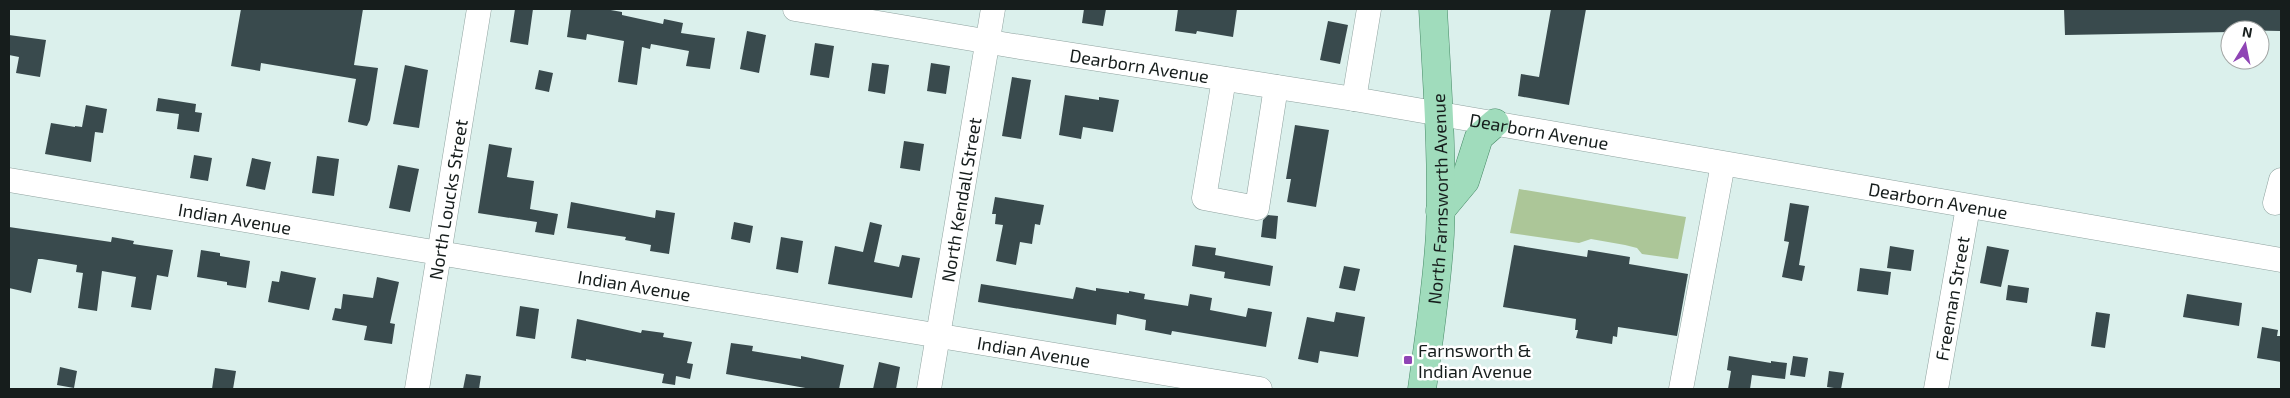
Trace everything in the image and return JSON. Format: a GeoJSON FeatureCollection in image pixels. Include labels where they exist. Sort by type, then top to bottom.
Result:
{"type":"FeatureCollection","features":[{"type":"Feature","properties":{"kind":"main road","name":"North Farnsworth Avenue"},"geometry":{"type":"LineString","coordinates":[[1422,389],[1435,292],[1440,211],[1439,113],[1433,9]]}},
{"type":"Feature","properties":{"kind":"main road"},"geometry":{"type":"LineString","coordinates":[[1440,211],[1464,181],[1478,137],[1495,123]]}},
{"type":"Feature","properties":{"kind":"street","name":"North Loucks Street"},"geometry":{"type":"LineString","coordinates":[[417,389],[479,9]]}},
{"type":"Feature","properties":{"kind":"street","name":"Dearborn Avenue"},"geometry":{"type":"LineString","coordinates":[[795,9],[987,42],[1439,113],[1968,207],[2281,260]]}},
{"type":"Feature","properties":{"kind":"street","name":"North Kendall Street"},"geometry":{"type":"LineString","coordinates":[[929,389],[993,9]]}},
{"type":"Feature","properties":{"kind":"street"},"geometry":{"type":"LineString","coordinates":[[1354,99],[1369,9]]}},
{"type":"Feature","properties":{"kind":"street"},"geometry":{"type":"LineString","coordinates":[[1224,78],[1204,198],[1257,208],[1276,87]]}},
{"type":"Feature","properties":{"kind":"street"},"geometry":{"type":"LineString","coordinates":[[1681,389],[1722,164]]}},
{"type":"Feature","properties":{"kind":"street","name":"Indian Avenue"},"geometry":{"type":"LineString","coordinates":[[9,180],[1260,389]]}},
{"type":"Feature","properties":{"kind":"street","name":"Freeman Street"},"geometry":{"type":"LineString","coordinates":[[1936,389],[1968,207]]}},
{"type":"Feature","properties":{"kind":"green space"},"geometry":{"type":"Polygon","coordinates":[[[1519,189],[1686,217],[1678,259],[1642,254],[1637,248],[1591,239],[1579,243],[1510,233],[1519,189]]]}},
{"type":"Feature","properties":{"kind":"building"},"geometry":{"type":"Polygon","coordinates":[[[241,9],[363,9],[354,65],[378,68],[370,120],[367,126],[348,122],[356,79],[261,63],[260,71],[231,66],[241,9]]]}},
{"type":"Feature","properties":{"kind":"building"},"geometry":{"type":"Polygon","coordinates":[[[515,9],[533,9],[528,45],[510,42],[515,9]]]}},
{"type":"Feature","properties":{"kind":"building"},"geometry":{"type":"Polygon","coordinates":[[[571,9],[605,9],[622,12],[622,15],[663,24],[664,19],[683,23],[681,33],[715,38],[710,69],[686,66],[689,51],[651,44],[650,49],[642,47],[637,85],[618,82],[624,41],[587,34],[586,40],[567,37],[571,9]]]}},
{"type":"Feature","properties":{"kind":"building"},"geometry":{"type":"Polygon","coordinates":[[[1084,9],[1106,9],[1103,26],[1082,23],[1084,9]]]}},
{"type":"Feature","properties":{"kind":"building"},"geometry":{"type":"Polygon","coordinates":[[[1178,9],[1237,9],[1233,37],[1197,31],[1196,34],[1175,31],[1178,9]]]}},
{"type":"Feature","properties":{"kind":"building"},"geometry":{"type":"Polygon","coordinates":[[[1551,9],[1586,9],[1569,105],[1518,96],[1521,74],[1539,77],[1551,9]]]}},
{"type":"Feature","properties":{"kind":"building"},"geometry":{"type":"Polygon","coordinates":[[[2064,9],[2281,9],[2281,31],[2270,31],[2270,20],[2220,20],[2220,32],[2065,35],[2064,9]]]}},
{"type":"Feature","properties":{"kind":"building"},"geometry":{"type":"Polygon","coordinates":[[[1328,21],[1348,25],[1340,64],[1320,60],[1328,21]]]}},
{"type":"Feature","properties":{"kind":"building"},"geometry":{"type":"Polygon","coordinates":[[[747,31],[766,35],[759,73],[740,69],[747,31]]]}},
{"type":"Feature","properties":{"kind":"building"},"geometry":{"type":"Polygon","coordinates":[[[9,35],[46,40],[40,77],[16,73],[19,57],[9,55],[9,35]]]}},
{"type":"Feature","properties":{"kind":"building"},"geometry":{"type":"Polygon","coordinates":[[[815,43],[834,46],[829,78],[810,75],[815,43]]]}},
{"type":"Feature","properties":{"kind":"building"},"geometry":{"type":"Polygon","coordinates":[[[872,63],[889,65],[885,94],[868,91],[872,63]]]}},
{"type":"Feature","properties":{"kind":"building"},"geometry":{"type":"Polygon","coordinates":[[[931,63],[950,66],[946,94],[927,91],[931,63]]]}},
{"type":"Feature","properties":{"kind":"building"},"geometry":{"type":"Polygon","coordinates":[[[405,65],[428,70],[419,128],[393,124],[405,65]]]}},
{"type":"Feature","properties":{"kind":"building"},"geometry":{"type":"Polygon","coordinates":[[[539,70],[553,73],[549,92],[535,89],[539,70]]]}},
{"type":"Feature","properties":{"kind":"building"},"geometry":{"type":"Polygon","coordinates":[[[1012,77],[1031,80],[1021,139],[1002,136],[1012,77]]]}},
{"type":"Feature","properties":{"kind":"building"},"geometry":{"type":"Polygon","coordinates":[[[1065,95],[1099,100],[1099,97],[1119,100],[1113,132],[1083,127],[1081,139],[1059,135],[1065,95]]]}},
{"type":"Feature","properties":{"kind":"building"},"geometry":{"type":"Polygon","coordinates":[[[158,98],[196,104],[195,112],[202,113],[199,132],[177,129],[179,114],[156,111],[158,98]]]}},
{"type":"Feature","properties":{"kind":"building"},"geometry":{"type":"Polygon","coordinates":[[[86,105],[107,109],[103,133],[95,132],[91,162],[45,154],[51,123],[82,127],[86,105]]]}},
{"type":"Feature","properties":{"kind":"building"},"geometry":{"type":"Polygon","coordinates":[[[1295,125],[1329,130],[1316,207],[1287,202],[1291,179],[1286,179],[1295,125]]]}},
{"type":"Feature","properties":{"kind":"building"},"geometry":{"type":"Polygon","coordinates":[[[904,141],[924,144],[920,171],[900,168],[904,141]]]}},
{"type":"Feature","properties":{"kind":"building"},"geometry":{"type":"Polygon","coordinates":[[[489,144],[512,148],[507,177],[534,181],[530,209],[558,214],[554,235],[535,232],[537,222],[478,213],[489,144]]]}},
{"type":"Feature","properties":{"kind":"building"},"geometry":{"type":"Polygon","coordinates":[[[194,155],[212,158],[208,181],[190,178],[194,155]]]}},
{"type":"Feature","properties":{"kind":"building"},"geometry":{"type":"Polygon","coordinates":[[[317,156],[339,159],[334,196],[312,193],[317,156]]]}},
{"type":"Feature","properties":{"kind":"building"},"geometry":{"type":"Polygon","coordinates":[[[252,158],[271,162],[265,190],[246,186],[252,158]]]}},
{"type":"Feature","properties":{"kind":"building"},"geometry":{"type":"Polygon","coordinates":[[[398,165],[419,169],[410,212],[389,208],[398,165]]]}},
{"type":"Feature","properties":{"kind":"building"},"geometry":{"type":"Polygon","coordinates":[[[995,197],[1044,205],[1040,225],[1035,224],[1032,244],[1020,242],[1016,265],[996,261],[1003,225],[995,224],[996,214],[992,214],[995,197]]]}},
{"type":"Feature","properties":{"kind":"building"},"geometry":{"type":"Polygon","coordinates":[[[571,202],[655,218],[656,210],[675,213],[669,254],[650,251],[651,245],[625,240],[626,237],[567,228],[571,202]]]}},
{"type":"Feature","properties":{"kind":"building"},"geometry":{"type":"Polygon","coordinates":[[[1790,203],[1809,206],[1799,265],[1805,266],[1802,281],[1782,277],[1789,242],[1784,241],[1790,203]]]}},
{"type":"Feature","properties":{"kind":"building"},"geometry":{"type":"Polygon","coordinates":[[[1268,215],[1278,216],[1276,239],[1261,237],[1263,220],[1268,215]]]}},
{"type":"Feature","properties":{"kind":"building"},"geometry":{"type":"Polygon","coordinates":[[[734,222],[753,226],[750,243],[731,239],[734,222]]]}},
{"type":"Feature","properties":{"kind":"building"},"geometry":{"type":"Polygon","coordinates":[[[870,222],[882,225],[874,262],[899,267],[902,255],[920,258],[912,298],[828,284],[835,246],[863,252],[870,222]]]}},
{"type":"Feature","properties":{"kind":"building"},"geometry":{"type":"Polygon","coordinates":[[[9,227],[111,242],[112,237],[134,241],[133,244],[173,250],[168,277],[157,275],[151,310],[131,307],[136,277],[102,271],[97,311],[78,308],[83,273],[76,272],[77,265],[42,259],[38,259],[31,293],[9,288],[9,227]]]}},
{"type":"Feature","properties":{"kind":"building"},"geometry":{"type":"Polygon","coordinates":[[[781,237],[803,241],[798,273],[776,269],[781,237]]]}},
{"type":"Feature","properties":{"kind":"building"},"geometry":{"type":"Polygon","coordinates":[[[1195,245],[1216,248],[1215,255],[1273,266],[1270,286],[1224,278],[1225,272],[1192,266],[1195,245]]]}},
{"type":"Feature","properties":{"kind":"building"},"geometry":{"type":"Polygon","coordinates":[[[1514,245],[1587,257],[1588,250],[1630,257],[1629,264],[1688,274],[1677,336],[1618,327],[1617,337],[1613,336],[1612,344],[1576,338],[1578,330],[1575,330],[1576,319],[1503,307],[1514,245]]]}},
{"type":"Feature","properties":{"kind":"building"},"geometry":{"type":"Polygon","coordinates":[[[1890,246],[1914,250],[1911,271],[1887,268],[1890,246]]]}},
{"type":"Feature","properties":{"kind":"building"},"geometry":{"type":"Polygon","coordinates":[[[1987,246],[2009,250],[2001,287],[1980,283],[1987,246]]]}},
{"type":"Feature","properties":{"kind":"building"},"geometry":{"type":"Polygon","coordinates":[[[201,250],[220,253],[220,256],[250,261],[246,288],[227,285],[227,282],[197,277],[201,250]]]}},
{"type":"Feature","properties":{"kind":"building"},"geometry":{"type":"Polygon","coordinates":[[[1344,266],[1360,269],[1355,291],[1339,288],[1344,266]]]}},
{"type":"Feature","properties":{"kind":"building"},"geometry":{"type":"Polygon","coordinates":[[[1860,268],[1891,272],[1888,295],[1857,291],[1860,268]]]}},
{"type":"Feature","properties":{"kind":"building"},"geometry":{"type":"Polygon","coordinates":[[[281,271],[316,278],[309,310],[268,302],[272,281],[279,282],[281,271]]]}},
{"type":"Feature","properties":{"kind":"building"},"geometry":{"type":"Polygon","coordinates":[[[377,277],[399,282],[390,323],[395,324],[392,344],[364,340],[367,326],[332,320],[335,308],[341,309],[343,294],[373,298],[377,277]]]}},
{"type":"Feature","properties":{"kind":"building"},"geometry":{"type":"Polygon","coordinates":[[[981,284],[1073,299],[1076,287],[1096,291],[1096,288],[1129,293],[1129,291],[1145,294],[1144,299],[1188,306],[1190,294],[1212,298],[1210,310],[1246,317],[1248,308],[1272,312],[1266,347],[1172,331],[1171,335],[1145,330],[1146,320],[1117,314],[1116,325],[978,302],[981,284]]]}},
{"type":"Feature","properties":{"kind":"building"},"geometry":{"type":"Polygon","coordinates":[[[2008,285],[2029,288],[2027,303],[2006,300],[2008,285]]]}},
{"type":"Feature","properties":{"kind":"building"},"geometry":{"type":"Polygon","coordinates":[[[2187,294],[2242,303],[2239,326],[2183,317],[2187,294]]]}},
{"type":"Feature","properties":{"kind":"building"},"geometry":{"type":"Polygon","coordinates":[[[520,306],[539,309],[535,339],[516,336],[520,306]]]}},
{"type":"Feature","properties":{"kind":"building"},"geometry":{"type":"Polygon","coordinates":[[[1336,312],[1365,317],[1358,357],[1320,351],[1318,363],[1298,359],[1307,317],[1334,322],[1336,312]]]}},
{"type":"Feature","properties":{"kind":"building"},"geometry":{"type":"Polygon","coordinates":[[[2096,312],[2110,314],[2105,348],[2091,346],[2096,312]]]}},
{"type":"Feature","properties":{"kind":"building"},"geometry":{"type":"Polygon","coordinates":[[[577,319],[641,333],[642,330],[664,333],[663,337],[692,342],[687,363],[693,364],[690,379],[676,376],[675,385],[662,383],[664,374],[586,359],[586,361],[571,358],[577,319]]]}},
{"type":"Feature","properties":{"kind":"building"},"geometry":{"type":"Polygon","coordinates":[[[2262,327],[2278,330],[2277,336],[2281,336],[2281,362],[2257,358],[2262,327]]]}},
{"type":"Feature","properties":{"kind":"building"},"geometry":{"type":"Polygon","coordinates":[[[731,343],[753,346],[752,351],[801,359],[801,356],[844,365],[839,389],[811,389],[726,374],[731,343]]]}},
{"type":"Feature","properties":{"kind":"building"},"geometry":{"type":"Polygon","coordinates":[[[1729,356],[1771,363],[1771,361],[1787,363],[1785,379],[1752,375],[1750,389],[1728,389],[1731,371],[1727,370],[1729,356]]]}},
{"type":"Feature","properties":{"kind":"building"},"geometry":{"type":"Polygon","coordinates":[[[1793,356],[1808,358],[1805,377],[1790,375],[1793,356]]]}},
{"type":"Feature","properties":{"kind":"building"},"geometry":{"type":"Polygon","coordinates":[[[879,362],[900,367],[896,389],[873,389],[879,362]]]}},
{"type":"Feature","properties":{"kind":"building"},"geometry":{"type":"Polygon","coordinates":[[[60,367],[77,371],[74,388],[57,385],[60,367]]]}},
{"type":"Feature","properties":{"kind":"building"},"geometry":{"type":"Polygon","coordinates":[[[215,368],[236,371],[233,389],[212,389],[215,368]]]}},
{"type":"Feature","properties":{"kind":"building"},"geometry":{"type":"Polygon","coordinates":[[[1829,371],[1844,373],[1841,389],[1827,387],[1829,371]]]}},
{"type":"Feature","properties":{"kind":"building"},"geometry":{"type":"Polygon","coordinates":[[[466,374],[481,376],[479,389],[463,389],[466,374]]]}},
{"type":"Feature","properties":{"kind":"place","name":"Farnsworth & Indian Avenue"},"geometry":{"type":"Point","coordinates":[1408,360]}}]}
